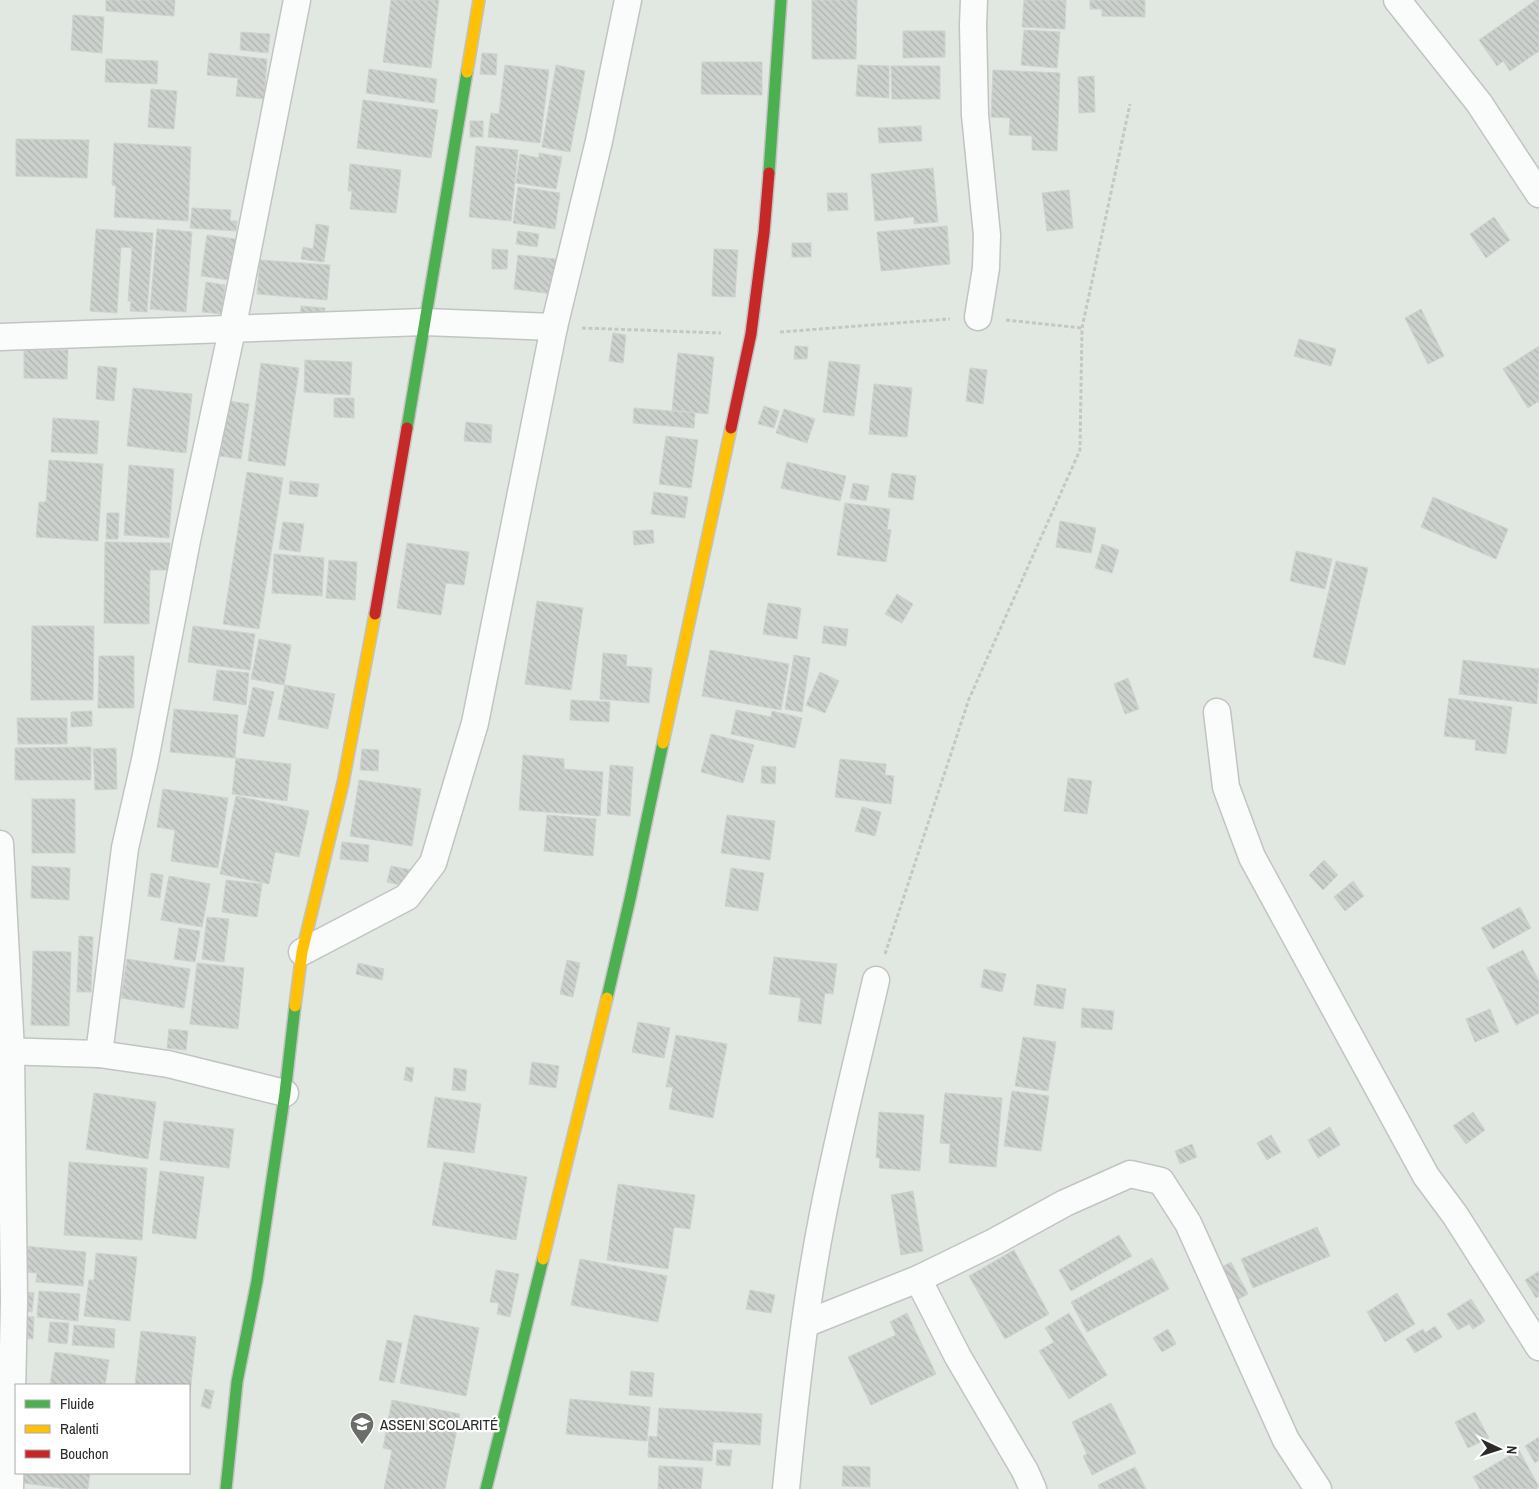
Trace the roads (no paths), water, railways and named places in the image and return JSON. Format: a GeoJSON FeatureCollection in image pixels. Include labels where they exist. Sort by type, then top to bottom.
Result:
{"type":"FeatureCollection","features":[{"type":"Feature","properties":{"kind":"street"},"geometry":{"type":"LineString","coordinates":[[99,1054],[125,848],[145,760],[187,540],[232,330],[296,0]]}},
{"type":"Feature","properties":{"kind":"street"},"geometry":{"type":"LineString","coordinates":[[226,1489],[236,1382],[257,1281],[286,1093],[302,952],[345,774],[381,584],[479,0]]}},
{"type":"Feature","properties":{"kind":"street"},"geometry":{"type":"LineString","coordinates":[[302,952],[407,897],[432,863],[474,723],[554,327],[599,141],[628,0]]}},
{"type":"Feature","properties":{"kind":"street"},"geometry":{"type":"LineString","coordinates":[[486,1489],[568,1160],[630,899],[751,334],[764,234],[781,0]]}},
{"type":"Feature","properties":{"kind":"street"},"geometry":{"type":"LineString","coordinates":[[974,0],[975,115],[987,235],[986,268],[978,317]]}},
{"type":"Feature","properties":{"kind":"street"},"geometry":{"type":"LineString","coordinates":[[1397,0],[1479,103],[1539,194]]}},
{"type":"Feature","properties":{"kind":"street"},"geometry":{"type":"LineString","coordinates":[[0,337],[424,322],[554,327]]}},
{"type":"Feature","properties":{"kind":"street"},"geometry":{"type":"LineString","coordinates":[[1217,712],[1226,787],[1252,857],[1426,1176],[1455,1214],[1539,1347]]}},
{"type":"Feature","properties":{"kind":"street"},"geometry":{"type":"LineString","coordinates":[[0,844],[14,1301],[10,1489]]}},
{"type":"Feature","properties":{"kind":"street"},"geometry":{"type":"LineString","coordinates":[[786,1489],[805,1324],[822,1216],[841,1126],[876,980]]}},
{"type":"Feature","properties":{"kind":"street"},"geometry":{"type":"LineString","coordinates":[[5,1051],[99,1054],[168,1064],[286,1093]]}},
{"type":"Feature","properties":{"kind":"street"},"geometry":{"type":"LineString","coordinates":[[805,1324],[918,1279],[994,1242],[1065,1203],[1130,1174],[1161,1181],[1188,1223],[1286,1440],[1318,1489]]}},
{"type":"Feature","properties":{"kind":"street"},"geometry":{"type":"LineString","coordinates":[[918,1279],[958,1357],[1025,1471],[1033,1489]]}},
{"type":"Feature","properties":{"kind":"place","name":"ASSENI SCOLARITÉ"},"geometry":{"type":"Point","coordinates":[362,1445]}}]}
